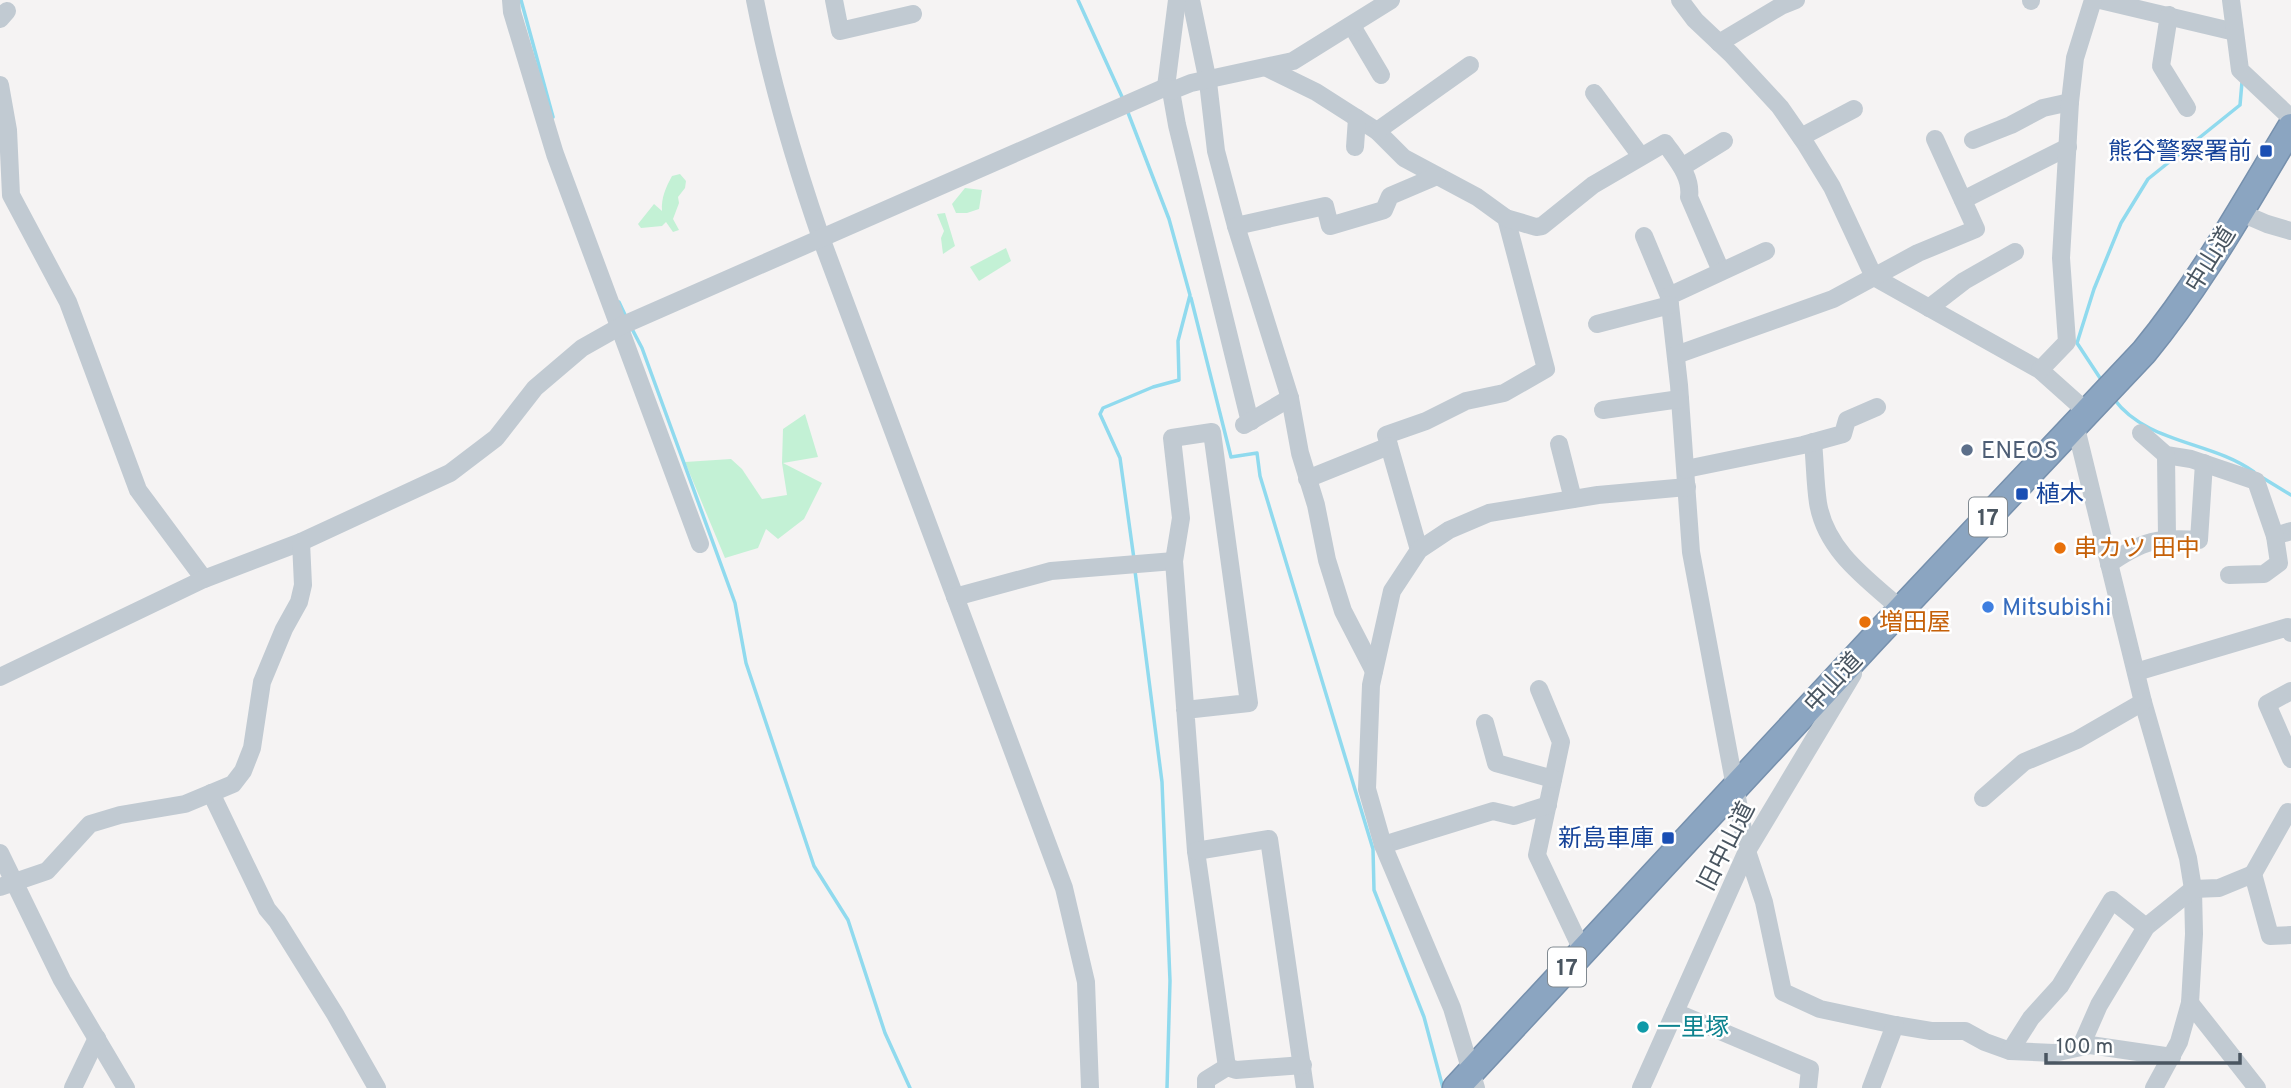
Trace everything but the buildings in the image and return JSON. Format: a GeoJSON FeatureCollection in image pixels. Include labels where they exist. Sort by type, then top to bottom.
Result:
{"type":"FeatureCollection","features":[{"type":"Feature","properties":{"kind":"highway","name":"中山道"},"geometry":{"type":"LineString","coordinates":[[1467,1083],[1582,950],[2095,404],[2170,320],[2291,127]]}},
{"type":"Feature","properties":{"kind":"street"},"geometry":{"type":"LineString","coordinates":[[511,0],[512,12],[555,154],[626,324],[700,544]]}},
{"type":"Feature","properties":{"kind":"street"},"geometry":{"type":"LineString","coordinates":[[755,0],[766,59],[791,150],[821,238],[1064,888],[1086,982],[1090,1088]]}},
{"type":"Feature","properties":{"kind":"street"},"geometry":{"type":"LineString","coordinates":[[834,0],[841,31],[913,14]]}},
{"type":"Feature","properties":{"kind":"street"},"geometry":{"type":"LineString","coordinates":[[1177,0],[1169,89],[1248,423],[1290,398]]}},
{"type":"Feature","properties":{"kind":"street"},"geometry":{"type":"LineString","coordinates":[[1191,0],[1208,82],[1216,151],[1236,226],[1290,398],[1300,453],[1327,560],[1343,611],[1374,671]]}},
{"type":"Feature","properties":{"kind":"street"},"geometry":{"type":"LineString","coordinates":[[0,677],[204,579],[301,542],[450,473],[496,438],[535,388],[582,348],[626,324],[1125,105],[1191,83],[1208,82],[1293,61],[1391,0]]}},
{"type":"Feature","properties":{"kind":"street"},"geometry":{"type":"LineString","coordinates":[[1680,0],[1695,20],[1780,107],[1832,187],[1874,277],[2095,404],[2109,564],[2143,702],[2188,858],[2193,889],[2194,934],[2190,1003],[2179,1042],[2154,1088]]}},
{"type":"Feature","properties":{"kind":"street"},"geometry":{"type":"LineString","coordinates":[[1719,43],[1796,0]]}},
{"type":"Feature","properties":{"kind":"street"},"geometry":{"type":"LineString","coordinates":[[2040,370],[2067,342],[2061,258],[2070,102],[2075,58],[2093,0]]}},
{"type":"Feature","properties":{"kind":"street"},"geometry":{"type":"LineString","coordinates":[[2100,0],[2235,32]]}},
{"type":"Feature","properties":{"kind":"street"},"geometry":{"type":"LineString","coordinates":[[2231,0],[2243,72],[2291,118]]}},
{"type":"Feature","properties":{"kind":"street"},"geometry":{"type":"LineString","coordinates":[[2169,15],[2161,66],[2187,108]]}},
{"type":"Feature","properties":{"kind":"street"},"geometry":{"type":"LineString","coordinates":[[1352,26],[1381,75]]}},
{"type":"Feature","properties":{"kind":"street"},"geometry":{"type":"LineString","coordinates":[[1377,131],[1470,65]]}},
{"type":"Feature","properties":{"kind":"street"},"geometry":{"type":"LineString","coordinates":[[1266,68],[1316,92],[1377,131],[1404,158],[1478,197],[1506,218],[1536,227],[1542,226],[1593,185],[1640,155],[1665,143],[1682,167],[1691,186],[1689,197],[1721,271]]}},
{"type":"Feature","properties":{"kind":"street"},"geometry":{"type":"LineString","coordinates":[[0,85],[8,130],[11,195],[68,302],[138,490],[204,579]]}},
{"type":"Feature","properties":{"kind":"street"},"geometry":{"type":"LineString","coordinates":[[1594,93],[1640,155]]}},
{"type":"Feature","properties":{"kind":"street"},"geometry":{"type":"LineString","coordinates":[[1973,140],[2011,125],[2043,108],[2070,102]]}},
{"type":"Feature","properties":{"kind":"street"},"geometry":{"type":"LineString","coordinates":[[1801,137],[1854,109]]}},
{"type":"Feature","properties":{"kind":"street"},"geometry":{"type":"LineString","coordinates":[[1355,148],[1357,118]]}},
{"type":"Feature","properties":{"kind":"street"},"geometry":{"type":"LineString","coordinates":[[1676,355],[1833,299],[1918,253],[1976,229],[1935,139]]}},
{"type":"Feature","properties":{"kind":"street"},"geometry":{"type":"LineString","coordinates":[[1682,167],[1724,141]]}},
{"type":"Feature","properties":{"kind":"street"},"geometry":{"type":"LineString","coordinates":[[1963,200],[2068,147]]}},
{"type":"Feature","properties":{"kind":"street"},"geometry":{"type":"LineString","coordinates":[[1236,226],[1325,206],[1330,226],[1384,210],[1390,196],[1437,176]]}},
{"type":"Feature","properties":{"kind":"street"},"geometry":{"type":"LineString","coordinates":[[2239,212],[2291,231]]}},
{"type":"Feature","properties":{"kind":"street"},"geometry":{"type":"LineString","coordinates":[[1419,550],[1386,435],[1426,421],[1466,401],[1504,393],[1546,369],[1506,218]]}},
{"type":"Feature","properties":{"kind":"street"},"geometry":{"type":"LineString","coordinates":[[1644,236],[1670,301],[1691,552],[1747,850],[1763,902],[1783,992],[1820,1009],[1931,1031],[1965,1031],[2010,1051],[2054,1053],[2090,1045],[2172,1057]]}},
{"type":"Feature","properties":{"kind":"street"},"geometry":{"type":"LineString","coordinates":[[1597,324],[1670,301],[1721,271],[1766,251]]}},
{"type":"Feature","properties":{"kind":"street"},"geometry":{"type":"LineString","coordinates":[[1929,308],[1964,281],[2015,252]]}},
{"type":"Feature","properties":{"kind":"street"},"geometry":{"type":"LineString","coordinates":[[1604,411],[1680,400]]}},
{"type":"Feature","properties":{"kind":"street"},"geometry":{"type":"LineString","coordinates":[[1467,1083],[1452,1008],[1383,845],[1367,789],[1368,726],[1374,671],[1392,591],[1419,550],[1449,530],[1489,513],[1686,478],[1843,434],[1847,420],[1877,407]]}},
{"type":"Feature","properties":{"kind":"street"},"geometry":{"type":"LineString","coordinates":[[1185,710],[1249,703],[1212,432],[1172,438],[1181,517],[1174,561],[1185,710],[1196,851],[1227,1067]]}},
{"type":"Feature","properties":{"kind":"street"},"geometry":{"type":"LineString","coordinates":[[2141,433],[2166,455],[2204,463],[2256,481],[2283,533],[2279,563],[2264,574],[2228,575]]}},
{"type":"Feature","properties":{"kind":"street"},"geometry":{"type":"LineString","coordinates":[[1813,442],[1818,504],[1832,540],[1845,559],[1901,608]]}},
{"type":"Feature","properties":{"kind":"street"},"geometry":{"type":"LineString","coordinates":[[1559,444],[1573,499]]}},
{"type":"Feature","properties":{"kind":"street"},"geometry":{"type":"LineString","coordinates":[[1307,479],[1389,446]]}},
{"type":"Feature","properties":{"kind":"street"},"geometry":{"type":"LineString","coordinates":[[2166,455],[2167,537]]}},
{"type":"Feature","properties":{"kind":"street"},"geometry":{"type":"LineString","coordinates":[[2109,564],[2130,549],[2167,537],[2199,540],[2204,463]]}},
{"type":"Feature","properties":{"kind":"street"},"geometry":{"type":"LineString","coordinates":[[7,885],[47,871],[90,824],[185,804],[233,784],[243,771],[252,748],[262,682],[284,629],[299,602],[303,585],[301,542]]}},
{"type":"Feature","properties":{"kind":"street"},"geometry":{"type":"LineString","coordinates":[[955,597],[1051,571],[1174,561]]}},
{"type":"Feature","properties":{"kind":"street"},"geometry":{"type":"LineString","coordinates":[[2136,672],[2288,627],[2291,633]]}},
{"type":"Feature","properties":{"kind":"street","name":"旧中山道"},"geometry":{"type":"LineString","coordinates":[[1641,1088],[1747,850],[1874,638]]}},
{"type":"Feature","properties":{"kind":"street"},"geometry":{"type":"LineString","coordinates":[[1539,688],[1561,743],[1537,855],[1582,950]]}},
{"type":"Feature","properties":{"kind":"street"},"geometry":{"type":"LineString","coordinates":[[2291,691],[2267,704],[2291,759]]}},
{"type":"Feature","properties":{"kind":"street"},"geometry":{"type":"LineString","coordinates":[[1983,798],[2024,762],[2077,740],[2143,702]]}},
{"type":"Feature","properties":{"kind":"street"},"geometry":{"type":"LineString","coordinates":[[1485,723],[1496,763],[1553,779]]}},
{"type":"Feature","properties":{"kind":"street"},"geometry":{"type":"LineString","coordinates":[[211,793],[267,909],[335,1014],[377,1088]]}},
{"type":"Feature","properties":{"kind":"street"},"geometry":{"type":"LineString","coordinates":[[1383,845],[1493,811],[1514,816],[1548,806]]}},
{"type":"Feature","properties":{"kind":"street"},"geometry":{"type":"LineString","coordinates":[[2081,1046],[2099,1005],[2147,927],[2193,889],[2219,888],[2253,874],[2290,814]]}},
{"type":"Feature","properties":{"kind":"street"},"geometry":{"type":"LineString","coordinates":[[1196,851],[1269,839],[1305,1088]]}},
{"type":"Feature","properties":{"kind":"street"},"geometry":{"type":"LineString","coordinates":[[0,853],[7,885],[126,1088]]}},
{"type":"Feature","properties":{"kind":"street"},"geometry":{"type":"LineString","coordinates":[[2253,874],[2270,936],[2291,935]]}},
{"type":"Feature","properties":{"kind":"street"},"geometry":{"type":"LineString","coordinates":[[2010,1051],[2031,1018],[2060,986],[2112,900],[2147,927]]}},
{"type":"Feature","properties":{"kind":"street"},"geometry":{"type":"LineString","coordinates":[[2190,1003],[2257,1088]]}},
{"type":"Feature","properties":{"kind":"street"},"geometry":{"type":"LineString","coordinates":[[1675,1012],[1810,1069],[1808,1088]]}},
{"type":"Feature","properties":{"kind":"street"},"geometry":{"type":"LineString","coordinates":[[1871,1088],[1895,1025]]}},
{"type":"Feature","properties":{"kind":"street"},"geometry":{"type":"LineString","coordinates":[[73,1088],[97,1038]]}},
{"type":"Feature","properties":{"kind":"street"},"geometry":{"type":"LineString","coordinates":[[1227,1067],[1236,1070],[1303,1065]]}},
{"type":"Feature","properties":{"kind":"street"},"geometry":{"type":"LineString","coordinates":[[1206,1088],[1206,1080],[1227,1067]]}},
{"type":"Feature","properties":{"kind":"green space"},"geometry":{"type":"Polygon","coordinates":[[[680,174],[686,181],[685,188],[678,197],[679,203],[673,219],[679,230],[673,232],[666,222],[662,226],[641,228],[638,224],[654,204],[662,211],[668,184],[672,176],[680,174]]]}},
{"type":"Feature","properties":{"kind":"green space"},"geometry":{"type":"Polygon","coordinates":[[[965,188],[982,190],[979,209],[956,213],[952,204],[965,188]]]}},
{"type":"Feature","properties":{"kind":"green space"},"geometry":{"type":"Polygon","coordinates":[[[945,213],[955,246],[943,254],[941,238],[944,231],[937,214],[945,213]]]}},
{"type":"Feature","properties":{"kind":"green space"},"geometry":{"type":"Polygon","coordinates":[[[1006,248],[1011,261],[979,281],[970,267],[1006,248]]]}},
{"type":"Feature","properties":{"kind":"green space"},"geometry":{"type":"Polygon","coordinates":[[[805,414],[818,457],[783,463],[822,483],[804,519],[778,539],[766,529],[758,548],[725,558],[685,462],[731,459],[742,469],[762,499],[787,495],[782,463],[783,429],[805,414]]]}},
{"type":"Feature","properties":{"kind":"waterway"},"geometry":{"type":"LineString","coordinates":[[521,0],[553,117]]}},
{"type":"Feature","properties":{"kind":"waterway"},"geometry":{"type":"LineString","coordinates":[[1078,0],[1123,99]]}},
{"type":"Feature","properties":{"kind":"waterway"},"geometry":{"type":"LineString","coordinates":[[2102,381],[2077,343],[2094,289],[2121,223],[2148,179],[2240,105],[2242,82]]}},
{"type":"Feature","properties":{"kind":"waterway"},"geometry":{"type":"LineString","coordinates":[[1127,110],[1169,219],[1190,295],[1178,341],[1179,380],[1153,387],[1103,408],[1100,414],[1120,458],[1134,559]]}},
{"type":"Feature","properties":{"kind":"waterway"},"geometry":{"type":"LineString","coordinates":[[1191,298],[1231,457],[1257,453],[1260,476],[1373,849],[1374,890],[1424,1017],[1443,1088]]}},
{"type":"Feature","properties":{"kind":"waterway"},"geometry":{"type":"LineString","coordinates":[[619,302],[626,317]]}},
{"type":"Feature","properties":{"kind":"waterway"},"geometry":{"type":"LineString","coordinates":[[631,327],[642,348],[735,603],[746,663],[814,866],[848,920],[885,1033],[910,1088]]}},
{"type":"Feature","properties":{"kind":"waterway"},"geometry":{"type":"LineString","coordinates":[[2114,399],[2128,414],[2144,425],[2219,454],[2254,472]]}},
{"type":"Feature","properties":{"kind":"waterway"},"geometry":{"type":"LineString","coordinates":[[2263,478],[2291,495]]}},
{"type":"Feature","properties":{"kind":"waterway"},"geometry":{"type":"LineString","coordinates":[[1135,571],[1162,782],[1170,981],[1167,1088]]}},
{"type":"Feature","properties":{"kind":"place","name":"熊谷警察署前"},"geometry":{"type":"Point","coordinates":[2266,151]}},
{"type":"Feature","properties":{"kind":"place","name":"ENEOS"},"geometry":{"type":"Point","coordinates":[1967,450]}},
{"type":"Feature","properties":{"kind":"place","name":"植木"},"geometry":{"type":"Point","coordinates":[2022,494]}},
{"type":"Feature","properties":{"kind":"place","name":"串カツ 田中"},"geometry":{"type":"Point","coordinates":[2060,548]}},
{"type":"Feature","properties":{"kind":"place","name":"Mitsubishi"},"geometry":{"type":"Point","coordinates":[1988,607]}},
{"type":"Feature","properties":{"kind":"place","name":"増田屋"},"geometry":{"type":"Point","coordinates":[1865,622]}},
{"type":"Feature","properties":{"kind":"place","name":"新島車庫"},"geometry":{"type":"Point","coordinates":[1668,838]}},
{"type":"Feature","properties":{"kind":"place","name":"一里塚"},"geometry":{"type":"Point","coordinates":[1643,1027]}}]}
